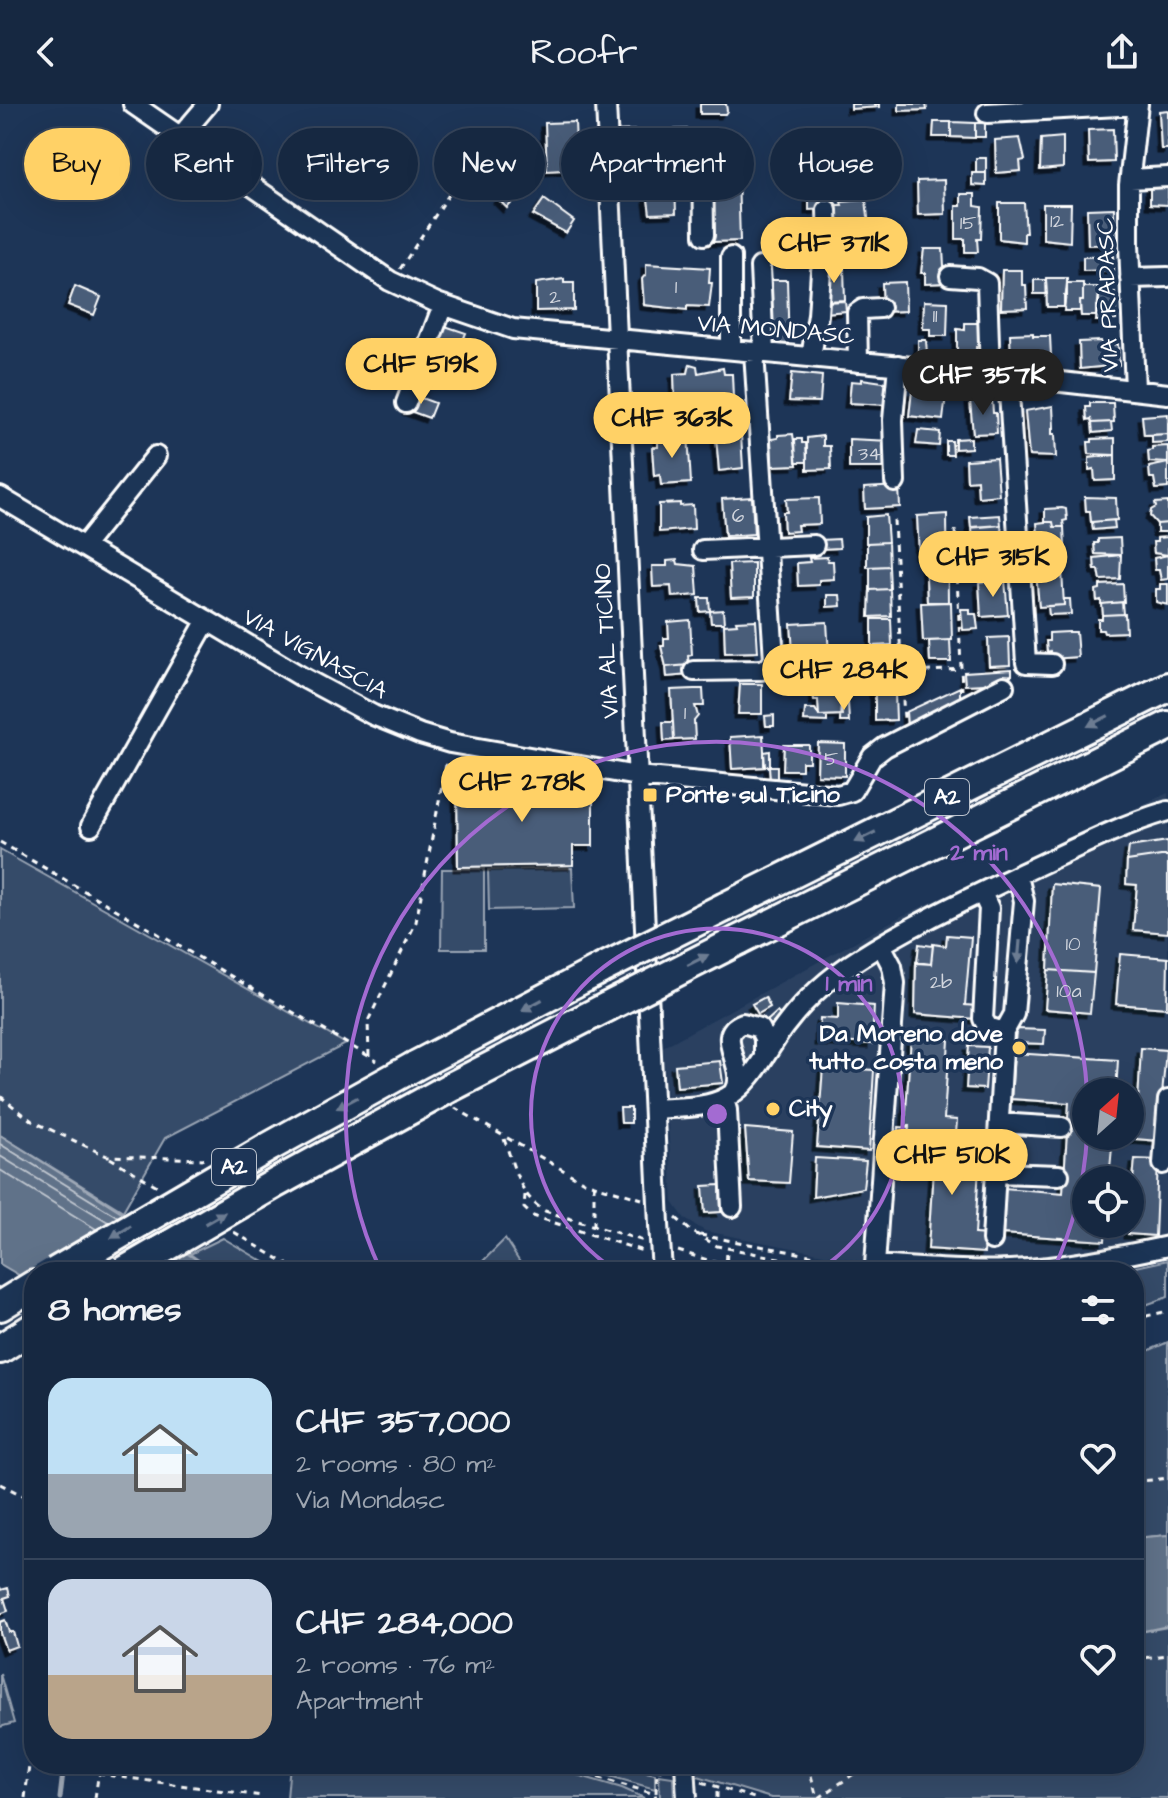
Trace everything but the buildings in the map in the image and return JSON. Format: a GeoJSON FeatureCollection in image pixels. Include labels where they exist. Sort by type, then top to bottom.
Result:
{"type":"FeatureCollection","features":[{"type":"Feature","properties":{"kind":"highway","name":"A2"},"geometry":{"type":"LineString","coordinates":[[72,1262],[217,1176],[415,1066],[601,969],[1168,687]]}},
{"type":"Feature","properties":{"kind":"highway","name":"A2"},"geometry":{"type":"LineString","coordinates":[[140,1262],[276,1183],[452,1097],[607,1007],[1168,729]]}},
{"type":"Feature","properties":{"kind":"highway"},"geometry":{"type":"LineString","coordinates":[[0,1306],[24,1291]]}},
{"type":"Feature","properties":{"kind":"highway"},"geometry":{"type":"LineString","coordinates":[[0,1349],[24,1333]]}},
{"type":"Feature","properties":{"kind":"street","name":"VIA MONDASC"},"geometry":{"type":"LineString","coordinates":[[133,104],[165,128]]}},
{"type":"Feature","properties":{"kind":"street"},"geometry":{"type":"LineString","coordinates":[[188,128],[208,104]]}},
{"type":"Feature","properties":{"kind":"street","name":"VIA AL TICINO"},"geometry":{"type":"LineString","coordinates":[[606,104],[608,128]]}},
{"type":"Feature","properties":{"kind":"street"},"geometry":{"type":"LineString","coordinates":[[987,113],[1138,104]]}},
{"type":"Feature","properties":{"kind":"street","name":"VIA PRADASC"},"geometry":{"type":"LineString","coordinates":[[1135,389],[1130,179],[1138,104]]}},
{"type":"Feature","properties":{"kind":"street"},"geometry":{"type":"LineString","coordinates":[[1130,179],[1168,177]]}},
{"type":"Feature","properties":{"kind":"street","name":"VIA MONDASC"},"geometry":{"type":"LineString","coordinates":[[262,194],[390,281],[443,305],[513,329],[1168,394]]}},
{"type":"Feature","properties":{"kind":"street","name":"VIA AL TICINO"},"geometry":{"type":"LineString","coordinates":[[612,200],[661,1262]]}},
{"type":"Feature","properties":{"kind":"street"},"geometry":{"type":"LineString","coordinates":[[704,200],[704,235]]}},
{"type":"Feature","properties":{"kind":"street"},"geometry":{"type":"LineString","coordinates":[[811,357],[821,271],[828,244],[827,210]]}},
{"type":"Feature","properties":{"kind":"street"},"geometry":{"type":"LineString","coordinates":[[731,257],[731,349]]}},
{"type":"Feature","properties":{"kind":"street"},"geometry":{"type":"LineString","coordinates":[[694,671],[761,670],[772,664],[775,654],[766,547],[759,352],[760,267]]}},
{"type":"Feature","properties":{"kind":"street"},"geometry":{"type":"LineString","coordinates":[[950,276],[978,278],[987,283],[999,375],[1026,663],[1052,664]]}},
{"type":"Feature","properties":{"kind":"street"},"geometry":{"type":"LineString","coordinates":[[1130,278],[1168,277]]}},
{"type":"Feature","properties":{"kind":"street"},"geometry":{"type":"LineString","coordinates":[[406,403],[443,305]]}},
{"type":"Feature","properties":{"kind":"street"},"geometry":{"type":"LineString","coordinates":[[858,362],[857,313],[863,309],[880,308]]}},
{"type":"Feature","properties":{"kind":"street"},"geometry":{"type":"LineString","coordinates":[[895,482],[893,420],[898,365]]}},
{"type":"Feature","properties":{"kind":"street"},"geometry":{"type":"LineString","coordinates":[[84,546],[156,456]]}},
{"type":"Feature","properties":{"kind":"street","name":"VIA VIGNASCIA"},"geometry":{"type":"LineString","coordinates":[[0,497],[302,677],[373,715],[450,743],[679,782],[845,794],[852,791],[872,757],[905,737]]}},
{"type":"Feature","properties":{"kind":"street"},"geometry":{"type":"LineString","coordinates":[[703,550],[814,545]]}},
{"type":"Feature","properties":{"kind":"street"},"geometry":{"type":"LineString","coordinates":[[91,826],[207,620]]}},
{"type":"Feature","properties":{"kind":"street"},"geometry":{"type":"LineString","coordinates":[[905,737],[1004,686]]}},
{"type":"Feature","properties":{"kind":"street"},"geometry":{"type":"LineString","coordinates":[[655,1109],[701,1105],[729,1095],[750,1076],[794,1014],[822,986],[881,945],[982,893],[1127,825],[1168,811]]}},
{"type":"Feature","properties":{"kind":"street"},"geometry":{"type":"LineString","coordinates":[[992,1240],[1004,1032],[1014,1014],[1023,915],[1024,893],[1018,876]]}},
{"type":"Feature","properties":{"kind":"street"},"geometry":{"type":"LineString","coordinates":[[982,893],[989,908],[983,1019],[988,1027],[1004,1032]]}},
{"type":"Feature","properties":{"kind":"street"},"geometry":{"type":"LineString","coordinates":[[875,1262],[895,983],[892,966],[881,945]]}},
{"type":"Feature","properties":{"kind":"street"},"geometry":{"type":"LineString","coordinates":[[732,1207],[727,1110],[729,1095],[740,1076],[729,1040],[733,1029],[749,1023],[759,1028],[764,1038],[764,1056]]}},
{"type":"Feature","properties":{"kind":"street"},"geometry":{"type":"LineString","coordinates":[[1163,1164],[1168,1100]]}},
{"type":"Feature","properties":{"kind":"street"},"geometry":{"type":"LineString","coordinates":[[999,1123],[1062,1127]]}},
{"type":"Feature","properties":{"kind":"street"},"geometry":{"type":"LineString","coordinates":[[996,1173],[1059,1175]]}},
{"type":"Feature","properties":{"kind":"street"},"geometry":{"type":"LineString","coordinates":[[1079,1262],[1168,1246]]}},
{"type":"Feature","properties":{"kind":"street"},"geometry":{"type":"LineString","coordinates":[[686,1774],[687,1798]]}},
{"type":"Feature","properties":{"kind":"path"},"geometry":{"type":"LineString","coordinates":[[390,281],[445,200]]}},
{"type":"Feature","properties":{"kind":"path"},"geometry":{"type":"LineString","coordinates":[[894,520],[905,737]]}},
{"type":"Feature","properties":{"kind":"path"},"geometry":{"type":"LineString","coordinates":[[955,530],[963,707]]}},
{"type":"Feature","properties":{"kind":"path"},"geometry":{"type":"LineString","coordinates":[[901,673],[961,669]]}},
{"type":"Feature","properties":{"kind":"path"},"geometry":{"type":"LineString","coordinates":[[369,1056],[368,1021],[417,919],[450,743]]}},
{"type":"Feature","properties":{"kind":"path"},"geometry":{"type":"LineString","coordinates":[[0,842],[380,1062]]}},
{"type":"Feature","properties":{"kind":"path"},"geometry":{"type":"LineString","coordinates":[[0,1096],[32,1121],[107,1156],[207,1159]]}},
{"type":"Feature","properties":{"kind":"path"},"geometry":{"type":"LineString","coordinates":[[452,1097],[504,1138],[594,1186],[638,1197],[659,1216],[706,1241],[727,1249],[797,1262]]}},
{"type":"Feature","properties":{"kind":"path"},"geometry":{"type":"LineString","coordinates":[[504,1138],[525,1195],[524,1208],[533,1216],[661,1262]]}},
{"type":"Feature","properties":{"kind":"path"},"geometry":{"type":"LineString","coordinates":[[594,1186],[594,1226]]}},
{"type":"Feature","properties":{"kind":"path"},"geometry":{"type":"LineString","coordinates":[[525,1195],[545,1211],[654,1244]]}},
{"type":"Feature","properties":{"kind":"path"},"geometry":{"type":"LineString","coordinates":[[696,1234],[842,1262]]}},
{"type":"Feature","properties":{"kind":"path"},"geometry":{"type":"LineString","coordinates":[[669,1248],[715,1262]]}},
{"type":"Feature","properties":{"kind":"path"},"geometry":{"type":"LineString","coordinates":[[727,1249],[728,1262]]}},
{"type":"Feature","properties":{"kind":"path"},"geometry":{"type":"LineString","coordinates":[[1144,1317],[1168,1311]]}},
{"type":"Feature","properties":{"kind":"path"},"geometry":{"type":"LineString","coordinates":[[1144,1481],[1168,1478]]}},
{"type":"Feature","properties":{"kind":"path"},"geometry":{"type":"LineString","coordinates":[[0,1484],[24,1496]]}},
{"type":"Feature","properties":{"kind":"path"},"geometry":{"type":"LineString","coordinates":[[1144,1658],[1168,1655]]}},
{"type":"Feature","properties":{"kind":"path"},"geometry":{"type":"LineString","coordinates":[[25,1798],[28,1774]]}},
{"type":"Feature","properties":{"kind":"path"},"geometry":{"type":"LineString","coordinates":[[95,1798],[98,1774],[262,1796]]}},
{"type":"Feature","properties":{"kind":"path"},"geometry":{"type":"LineString","coordinates":[[584,1774],[655,1796],[658,1791],[657,1774]]}},
{"type":"Feature","properties":{"kind":"path"},"geometry":{"type":"LineString","coordinates":[[811,1774],[818,1798],[853,1774]]}},
{"type":"Feature","properties":{"kind":"path"},"geometry":{"type":"LineString","coordinates":[[717,1798],[717,1787],[754,1798]]}},
{"type":"Feature","properties":{"kind":"shaded area"},"geometry":{"type":"Polygon","coordinates":[[[1168,793],[1168,1241],[1032,1262],[864,1262],[705,1231],[685,1219],[673,1202],[663,1047],[900,917],[1168,793]]]}},
{"type":"Feature","properties":{"kind":"shaded area"},"geometry":{"type":"Polygon","coordinates":[[[0,850],[346,1044],[165,1138],[123,1211],[0,1135],[0,850]]]}},
{"type":"Feature","properties":{"kind":"shaded area"},"geometry":{"type":"Polygon","coordinates":[[[572,868],[574,908],[489,910],[488,870],[572,868]]]}},
{"type":"Feature","properties":{"kind":"shaded area"},"geometry":{"type":"Polygon","coordinates":[[[442,869],[484,869],[484,949],[441,949],[442,869]]]}},
{"type":"Feature","properties":{"kind":"shaded area"},"geometry":{"type":"Polygon","coordinates":[[[743,1031],[754,1034],[757,1047],[746,1066],[737,1038],[743,1031]]]}},
{"type":"Feature","properties":{"kind":"shaded area"},"geometry":{"type":"Polygon","coordinates":[[[223,1238],[264,1262],[202,1262],[190,1254],[223,1238]]]}},
{"type":"Feature","properties":{"kind":"shaded area"},"geometry":{"type":"Polygon","coordinates":[[[505,1239],[520,1262],[482,1262],[505,1239]]]}},
{"type":"Feature","properties":{"kind":"shaded area"},"geometry":{"type":"Polygon","coordinates":[[[1168,1260],[1168,1297],[1144,1305],[1144,1265],[1168,1260]]]}},
{"type":"Feature","properties":{"kind":"shaded area"},"geometry":{"type":"Polygon","coordinates":[[[1168,1342],[1168,1535],[1144,1537],[1144,1353],[1168,1342]]]}},
{"type":"Feature","properties":{"kind":"shaded area"},"geometry":{"type":"Polygon","coordinates":[[[1168,1627],[1168,1798],[771,1798],[691,1774],[1144,1774],[1144,1631],[1168,1627]]]}},
{"type":"Feature","properties":{"kind":"shaded area"},"geometry":{"type":"Polygon","coordinates":[[[0,1674],[14,1723],[0,1727],[0,1674]]]}},
{"type":"Feature","properties":{"kind":"shaded area"},"geometry":{"type":"Polygon","coordinates":[[[289,1774],[574,1774],[644,1798],[287,1798],[289,1774]]]}},
{"type":"Feature","properties":{"kind":"shaded area"},"geometry":{"type":"Polygon","coordinates":[[[602,1774],[655,1774],[655,1789],[602,1774]]]}},
{"type":"Feature","properties":{"kind":"shaded area"},"geometry":{"type":"Polygon","coordinates":[[[659,1775],[673,1777],[674,1798],[660,1798],[659,1775]]]}},
{"type":"Feature","properties":{"kind":"water"},"geometry":{"type":"Polygon","coordinates":[[[0,1135],[200,1262],[24,1262],[24,1278],[0,1264],[0,1135]]]}},
{"type":"Feature","properties":{"kind":"water"},"geometry":{"type":"Polygon","coordinates":[[[1168,1535],[1168,1626],[1144,1631],[1144,1537],[1168,1535]]]}},
{"type":"Feature","properties":{"kind":"pier"},"geometry":{"type":"Polygon","coordinates":[[[129,1210],[190,1250],[169,1262],[43,1262],[129,1210]]]}},
{"type":"Feature","properties":{"kind":"waterway"},"geometry":{"type":"LineString","coordinates":[[60,1798],[63,1774]]}},
{"type":"Feature","properties":{"kind":"place","name":"Ponte sul Ticino"},"geometry":{"type":"Point","coordinates":[650,795]}},
{"type":"Feature","properties":{"kind":"place","name":"Da Moreno dove tutto costa meno"},"geometry":{"type":"Point","coordinates":[1019,1048]}},
{"type":"Feature","properties":{"kind":"place","name":"City"},"geometry":{"type":"Point","coordinates":[773,1109]}}]}
